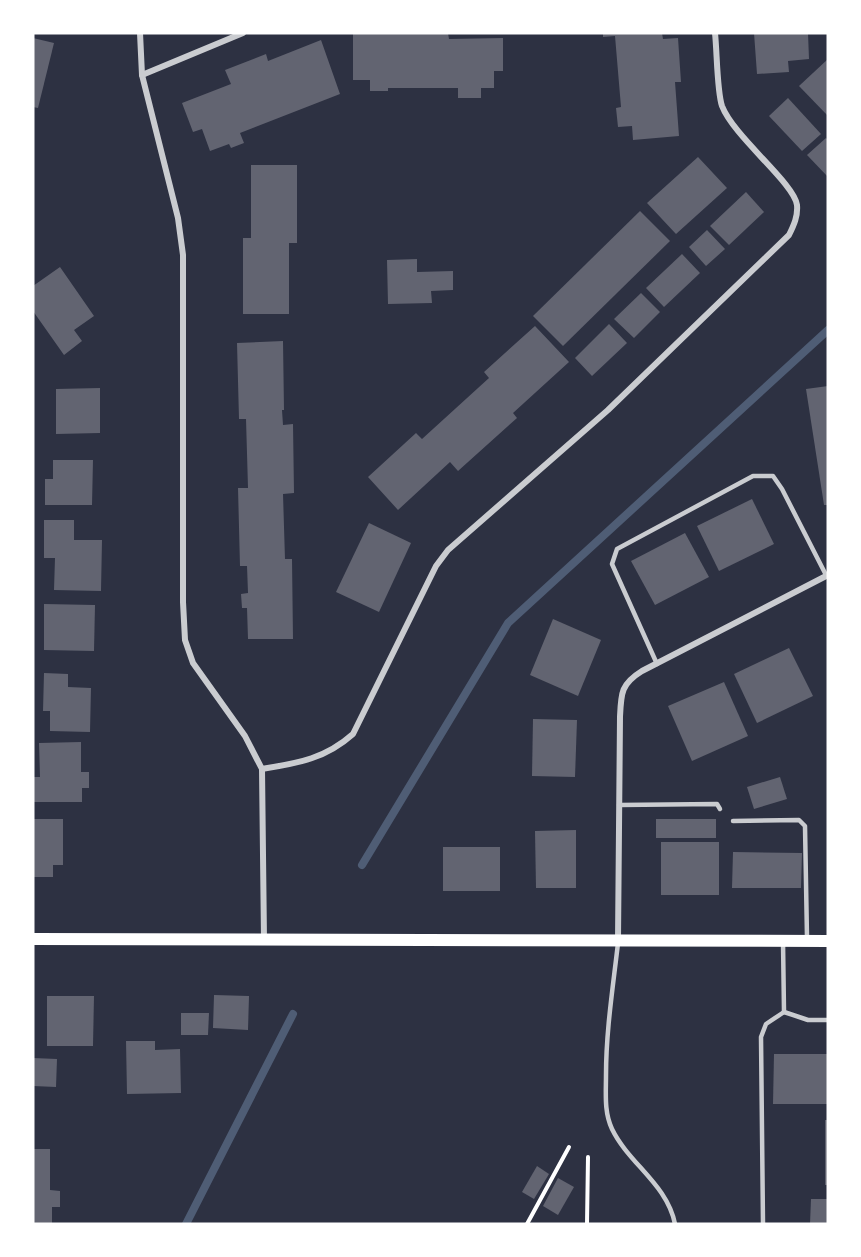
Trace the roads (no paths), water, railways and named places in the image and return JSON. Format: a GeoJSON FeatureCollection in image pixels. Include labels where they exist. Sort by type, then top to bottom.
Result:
{"type":"FeatureCollection","features":[{"type":"Feature","properties":{"kind":"main road"},"geometry":{"type":"LineString","coordinates":[[33,939],[828,941]]}},
{"type":"Feature","properties":{"kind":"street"},"geometry":{"type":"LineString","coordinates":[[140,33],[142,75],[178,218],[183,255],[183,602],[185,640],[192,663],[245,736],[262,769],[264,940]]}},
{"type":"Feature","properties":{"kind":"street"},"geometry":{"type":"LineString","coordinates":[[142,75],[243,33]]}},
{"type":"Feature","properties":{"kind":"street"},"geometry":{"type":"LineString","coordinates":[[262,769],[304,762],[339,747],[353,735],[436,566],[448,550],[608,410],[789,235],[797,218],[797,202],[788,188],[734,128],[722,105],[715,33]]}},
{"type":"Feature","properties":{"kind":"street"},"geometry":{"type":"LineString","coordinates":[[618,940],[621,693],[629,679],[827,575]]}},
{"type":"Feature","properties":{"kind":"lane"},"geometry":{"type":"LineString","coordinates":[[657,663],[612,564],[618,549],[753,476],[773,476],[827,575]]}},
{"type":"Feature","properties":{"kind":"lane"},"geometry":{"type":"LineString","coordinates":[[619,806],[717,804],[720,809]]}},
{"type":"Feature","properties":{"kind":"lane"},"geometry":{"type":"LineString","coordinates":[[733,820],[799,820],[805,826],[807,941]]}},
{"type":"Feature","properties":{"kind":"lane"},"geometry":{"type":"LineString","coordinates":[[618,940],[606,1042],[606,1109],[612,1130],[624,1149],[665,1197],[675,1224]]}},
{"type":"Feature","properties":{"kind":"lane"},"geometry":{"type":"LineString","coordinates":[[783,941],[784,1012]]}},
{"type":"Feature","properties":{"kind":"lane"},"geometry":{"type":"LineString","coordinates":[[784,1012],[808,1020],[828,1020]]}},
{"type":"Feature","properties":{"kind":"lane"},"geometry":{"type":"LineString","coordinates":[[763,1224],[761,1037],[766,1024],[784,1012]]}},
{"type":"Feature","properties":{"kind":"waterway"},"geometry":{"type":"LineString","coordinates":[[362,865],[508,623],[828,330]]}},
{"type":"Feature","properties":{"kind":"waterway"},"geometry":{"type":"LineString","coordinates":[[186,1224],[293,1014]]}}]}
